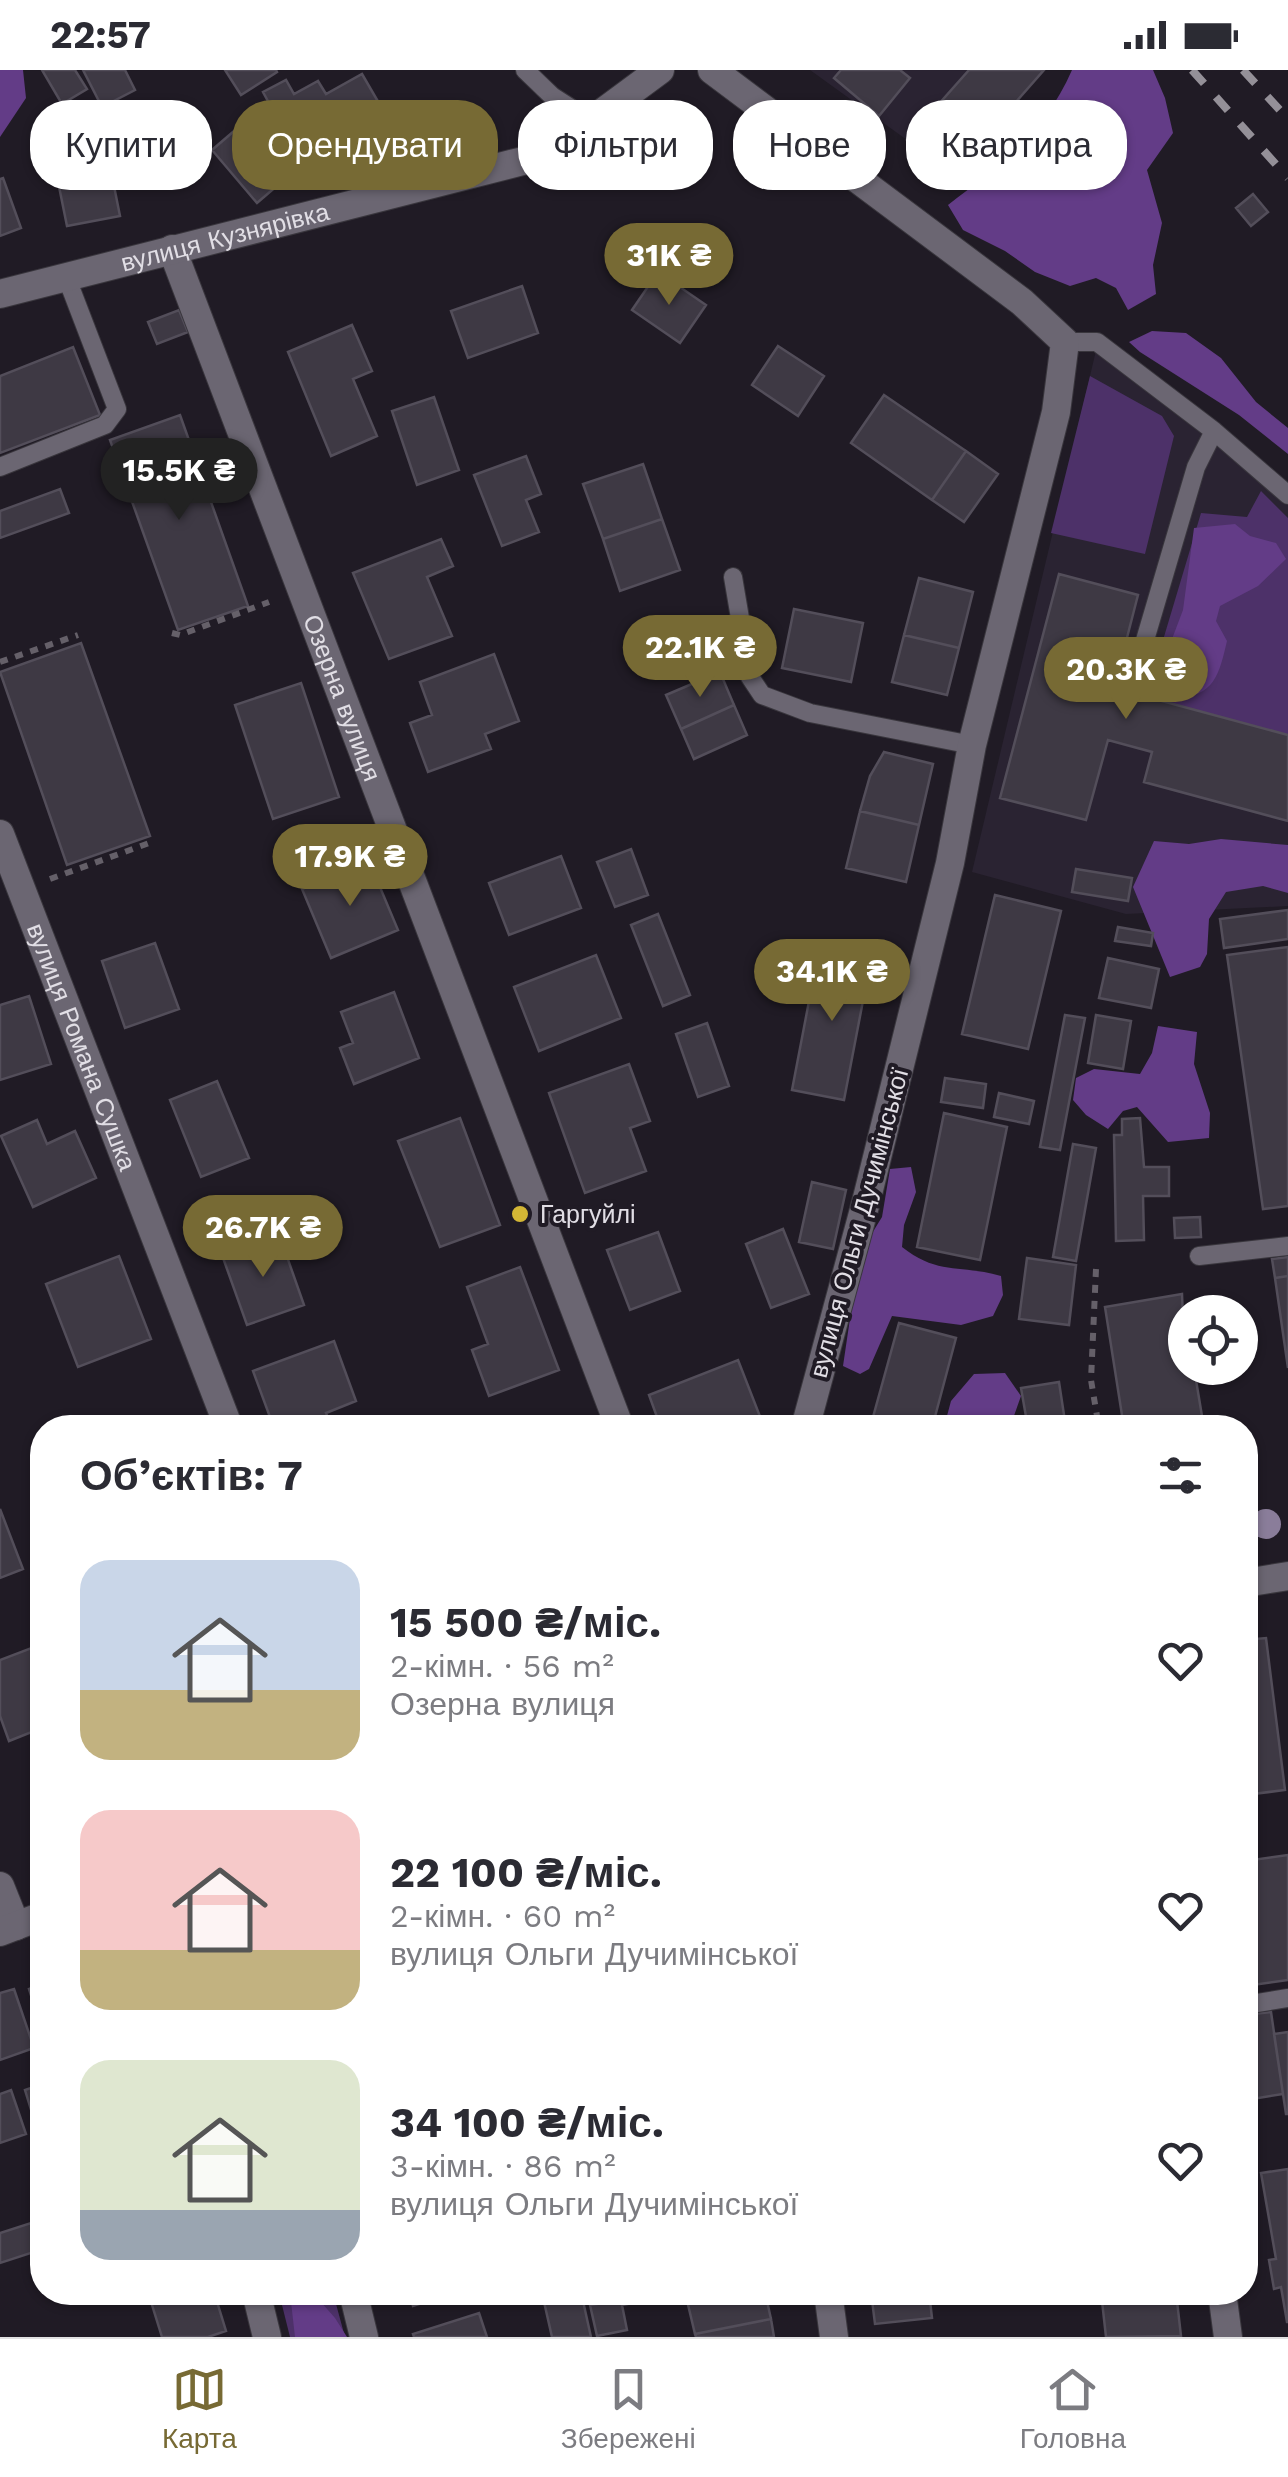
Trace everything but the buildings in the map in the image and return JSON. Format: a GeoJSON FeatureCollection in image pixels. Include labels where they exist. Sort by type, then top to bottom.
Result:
{"type":"FeatureCollection","features":[{"type":"Feature","properties":{"kind":"street","name":"вулиця Кузнярівка"},"geometry":{"type":"LineString","coordinates":[[619,100],[660,70]]}},
{"type":"Feature","properties":{"kind":"street"},"geometry":{"type":"LineString","coordinates":[[712,70],[1022,302],[1065,342]]}},
{"type":"Feature","properties":{"kind":"street","name":"вулиця Кузнярівка"},"geometry":{"type":"LineString","coordinates":[[0,294],[518,162]]}},
{"type":"Feature","properties":{"kind":"street","name":"Озерна вулиця"},"geometry":{"type":"LineString","coordinates":[[172,249],[615,1415]]}},
{"type":"Feature","properties":{"kind":"street","name":"вулиця Ольги Дучимінської"},"geometry":{"type":"LineString","coordinates":[[809,1415],[950,863],[972,745],[1056,412],[1065,342]]}},
{"type":"Feature","properties":{"kind":"street","name":"вулиця Романа Сушка"},"geometry":{"type":"LineString","coordinates":[[0,834],[223,1415]]}},
{"type":"Feature","properties":{"kind":"street"},"geometry":{"type":"LineString","coordinates":[[1258,1580],[1288,1576]]}},
{"type":"Feature","properties":{"kind":"street"},"geometry":{"type":"LineString","coordinates":[[0,1886],[8,1929]]}},
{"type":"Feature","properties":{"kind":"street"},"geometry":{"type":"LineString","coordinates":[[259,2305],[267,2337]]}},
{"type":"Feature","properties":{"kind":"street"},"geometry":{"type":"LineString","coordinates":[[356,2305],[364,2337]]}},
{"type":"Feature","properties":{"kind":"street"},"geometry":{"type":"LineString","coordinates":[[830,2305],[834,2337]]}},
{"type":"Feature","properties":{"kind":"street"},"geometry":{"type":"LineString","coordinates":[[1224,2305],[1228,2337]]}},
{"type":"Feature","properties":{"kind":"lane"},"geometry":{"type":"LineString","coordinates":[[525,70],[558,100]]}},
{"type":"Feature","properties":{"kind":"lane"},"geometry":{"type":"LineString","coordinates":[[0,467],[105,425],[117,409],[66,276]]}},
{"type":"Feature","properties":{"kind":"lane"},"geometry":{"type":"LineString","coordinates":[[1065,342],[1097,342],[1268,474],[1288,495]]}},
{"type":"Feature","properties":{"kind":"lane"},"geometry":{"type":"LineString","coordinates":[[1135,674],[1196,467],[1214,432]]}},
{"type":"Feature","properties":{"kind":"lane"},"geometry":{"type":"LineString","coordinates":[[734,576],[750,677],[762,696],[810,713],[972,745]]}},
{"type":"Feature","properties":{"kind":"lane"},"geometry":{"type":"LineString","coordinates":[[1199,1256],[1288,1246]]}},
{"type":"Feature","properties":{"kind":"lane"},"geometry":{"type":"LineString","coordinates":[[1258,2003],[1288,1998]]}},
{"type":"Feature","properties":{"kind":"path"},"geometry":{"type":"LineString","coordinates":[[172,633],[180,635],[302,590]]}},
{"type":"Feature","properties":{"kind":"path"},"geometry":{"type":"LineString","coordinates":[[0,662],[78,635]]}},
{"type":"Feature","properties":{"kind":"path"},"geometry":{"type":"LineString","coordinates":[[22,890],[152,842]]}},
{"type":"Feature","properties":{"kind":"path"},"geometry":{"type":"LineString","coordinates":[[1096,1269],[1091,1380],[1097,1415]]}},
{"type":"Feature","properties":{"kind":"shaded area"},"geometry":{"type":"Polygon","coordinates":[[[0,70],[23,70],[26,98],[0,137],[0,70]]]}},
{"type":"Feature","properties":{"kind":"shaded area"},"geometry":{"type":"Polygon","coordinates":[[[810,70],[1044,70],[1018,100],[906,100],[906,139],[886,125],[886,100],[852,100],[810,70]]]}},
{"type":"Feature","properties":{"kind":"shaded area"},"geometry":{"type":"Polygon","coordinates":[[[1072,70],[1153,70],[1165,98],[1173,133],[1147,170],[1162,223],[1153,265],[1156,294],[1128,310],[1116,288],[1096,278],[1070,286],[1035,272],[1005,251],[963,230],[948,205],[967,190],[1127,190],[1127,100],[1056,100],[1072,70]]]}},
{"type":"Feature","properties":{"kind":"shaded area"},"geometry":{"type":"Polygon","coordinates":[[[1152,331],[1186,333],[1221,358],[1256,402],[1288,428],[1288,454],[1239,415],[1129,342],[1152,331]]]}},
{"type":"Feature","properties":{"kind":"shaded area"},"geometry":{"type":"Polygon","coordinates":[[[1099,338],[1288,483],[1288,906],[1126,914],[972,872],[1099,338]]]}},
{"type":"Feature","properties":{"kind":"shaded area"},"geometry":{"type":"Polygon","coordinates":[[[1090,376],[1162,416],[1174,436],[1145,554],[1051,533],[1090,376]]]}},
{"type":"Feature","properties":{"kind":"shaded area"},"geometry":{"type":"Polygon","coordinates":[[[1261,491],[1288,518],[1288,735],[1146,697],[1201,513],[1247,517],[1261,491]]]}},
{"type":"Feature","properties":{"kind":"shaded area"},"geometry":{"type":"Polygon","coordinates":[[[1235,524],[1250,536],[1276,543],[1286,559],[1258,586],[1220,606],[1216,621],[1227,641],[1213,682],[1198,693],[1174,697],[1165,685],[1161,668],[1183,610],[1194,528],[1235,524]]]}},
{"type":"Feature","properties":{"kind":"shaded area"},"geometry":{"type":"Polygon","coordinates":[[[1221,839],[1288,845],[1288,893],[1263,886],[1226,892],[1209,919],[1207,954],[1200,967],[1170,977],[1133,887],[1154,841],[1189,844],[1221,839]]]}},
{"type":"Feature","properties":{"kind":"shaded area"},"geometry":{"type":"Polygon","coordinates":[[[1158,1026],[1197,1032],[1194,1064],[1210,1113],[1209,1138],[1168,1142],[1137,1107],[1123,1111],[1108,1129],[1086,1115],[1073,1100],[1076,1078],[1094,1069],[1140,1074],[1152,1053],[1158,1026]]]}},
{"type":"Feature","properties":{"kind":"shaded area"},"geometry":{"type":"Polygon","coordinates":[[[911,1167],[916,1192],[904,1225],[902,1247],[939,1266],[1001,1276],[1003,1295],[993,1316],[961,1325],[892,1316],[869,1369],[860,1374],[843,1366],[857,1271],[866,1243],[882,1217],[890,1169],[911,1167]]]}},
{"type":"Feature","properties":{"kind":"shaded area"},"geometry":{"type":"Polygon","coordinates":[[[1005,1373],[1021,1396],[1014,1415],[947,1415],[951,1401],[974,1374],[1005,1373]]]}},
{"type":"Feature","properties":{"kind":"shaded area"},"geometry":{"type":"Polygon","coordinates":[[[282,2305],[336,2305],[345,2337],[290,2337],[282,2305]]]}},
{"type":"Feature","properties":{"kind":"shaded area"},"geometry":{"type":"Polygon","coordinates":[[[291,2305],[324,2305],[347,2337],[295,2337],[291,2305]]]}},
{"type":"Feature","properties":{"kind":"railway"},"geometry":{"type":"LineString","coordinates":[[1192,70],[1288,178]]}},
{"type":"Feature","properties":{"kind":"railway"},"geometry":{"type":"LineString","coordinates":[[1243,70],[1288,119]]}},
{"type":"Feature","properties":{"kind":"place","name":"Гаргуйлі"},"geometry":{"type":"Point","coordinates":[520,1214]}}]}
